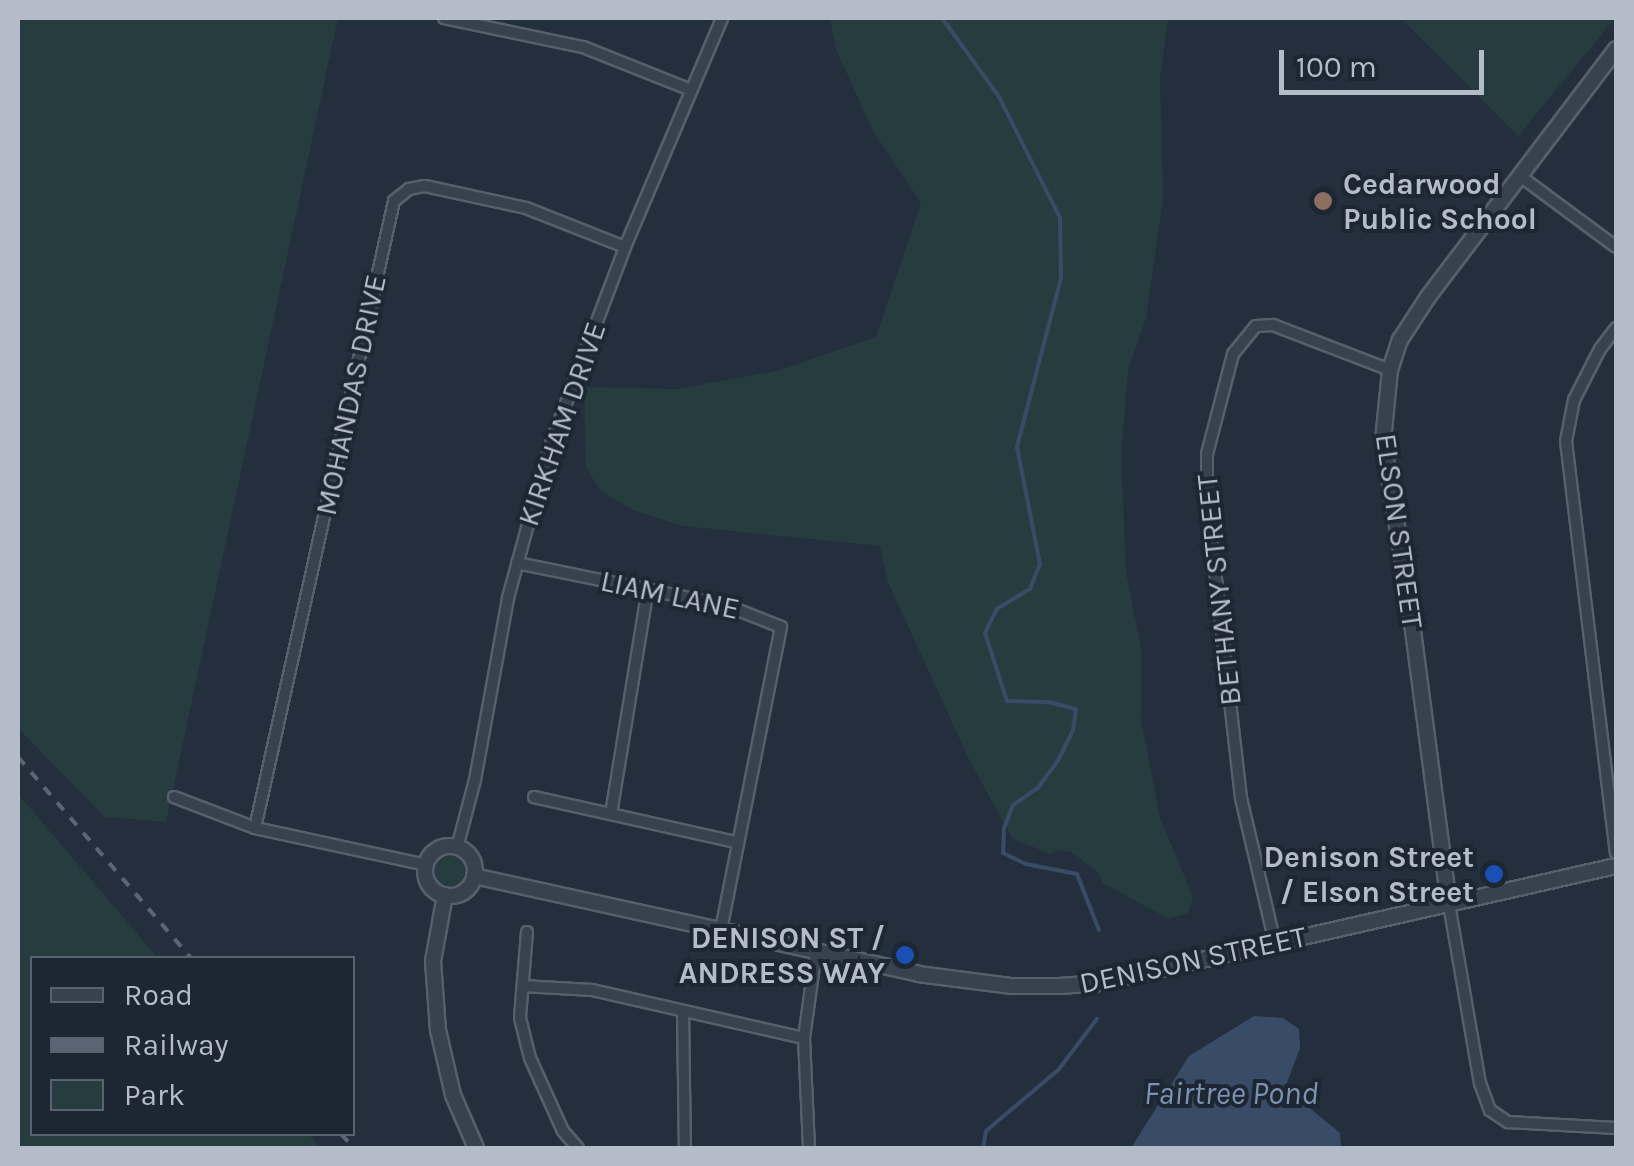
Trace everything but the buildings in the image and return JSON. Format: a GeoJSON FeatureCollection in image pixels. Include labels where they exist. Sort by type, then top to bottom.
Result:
{"type":"FeatureCollection","features":[{"type":"Feature","properties":{"kind":"street"},"geometry":{"type":"LineString","coordinates":[[444,18],[583,47],[692,90]]}},
{"type":"Feature","properties":{"kind":"street","name":"KIRKHAM DRIVE"},"geometry":{"type":"LineString","coordinates":[[457,848],[475,780],[517,563],[548,451],[625,247],[722,18]]}},
{"type":"Feature","properties":{"kind":"street","name":"ELSON STREET"},"geometry":{"type":"LineString","coordinates":[[1449,904],[1410,599],[1383,441],[1390,370],[1400,340],[1428,297],[1616,49]]}},
{"type":"Feature","properties":{"kind":"street"},"geometry":{"type":"LineString","coordinates":[[1520,176],[1616,246]]}},
{"type":"Feature","properties":{"kind":"street","name":"MOHANDAS DRIVE"},"geometry":{"type":"LineString","coordinates":[[255,828],[394,201],[409,190],[425,186],[526,208],[625,247]]}},
{"type":"Feature","properties":{"kind":"street","name":"BETHANY STREET"},"geometry":{"type":"LineString","coordinates":[[1274,944],[1241,798],[1207,501],[1207,454],[1233,354],[1256,326],[1273,326],[1390,370]]}},
{"type":"Feature","properties":{"kind":"street"},"geometry":{"type":"LineString","coordinates":[[1616,328],[1600,349],[1574,400],[1566,442],[1616,853]]}},
{"type":"Feature","properties":{"kind":"street","name":"LIAM LANE"},"geometry":{"type":"LineString","coordinates":[[517,563],[728,606],[781,627],[736,842]]}},
{"type":"Feature","properties":{"kind":"street"},"geometry":{"type":"LineString","coordinates":[[612,814],[648,590]]}},
{"type":"Feature","properties":{"kind":"street"},"geometry":{"type":"LineString","coordinates":[[174,797],[255,828],[426,865]]}},
{"type":"Feature","properties":{"kind":"street"},"geometry":{"type":"LineString","coordinates":[[534,797],[736,842],[721,930]]}},
{"type":"Feature","properties":{"kind":"street"},"geometry":{"type":"LineString","coordinates":[[457,848],[470,857],[474,876],[461,893],[445,895],[427,881],[426,865],[434,852],[457,848]]}},
{"type":"Feature","properties":{"kind":"street","name":"DENISON STREET"},"geometry":{"type":"LineString","coordinates":[[474,876],[968,982],[1060,986],[1100,983],[1616,866]]}},
{"type":"Feature","properties":{"kind":"street"},"geometry":{"type":"LineString","coordinates":[[445,895],[433,962],[438,1030],[453,1095],[476,1148]]}},
{"type":"Feature","properties":{"kind":"street"},"geometry":{"type":"LineString","coordinates":[[1449,904],[1480,1083],[1490,1110],[1508,1122],[1616,1128]]}},
{"type":"Feature","properties":{"kind":"street"},"geometry":{"type":"LineString","coordinates":[[526,932],[520,1018],[530,1058],[563,1131],[578,1148]]}},
{"type":"Feature","properties":{"kind":"street"},"geometry":{"type":"LineString","coordinates":[[809,1148],[804,1038],[816,951]]}},
{"type":"Feature","properties":{"kind":"street"},"geometry":{"type":"LineString","coordinates":[[522,986],[592,990],[804,1038]]}},
{"type":"Feature","properties":{"kind":"street"},"geometry":{"type":"LineString","coordinates":[[683,1011],[686,1148]]}},
{"type":"Feature","properties":{"kind":"green space"},"geometry":{"type":"Polygon","coordinates":[[[18,18],[338,18],[166,822],[105,817],[18,728],[18,18]]]}},
{"type":"Feature","properties":{"kind":"green space"},"geometry":{"type":"Polygon","coordinates":[[[830,18],[1168,18],[1160,77],[1163,199],[1146,318],[1128,370],[1121,454],[1126,572],[1142,653],[1141,719],[1160,818],[1193,897],[1188,913],[1169,919],[1103,883],[1097,871],[1071,852],[1060,850],[1050,854],[1012,838],[968,757],[888,582],[880,546],[683,526],[633,510],[601,491],[586,468],[584,387],[676,389],[777,371],[876,337],[921,203],[873,131],[836,49],[830,18]]]}},
{"type":"Feature","properties":{"kind":"green space"},"geometry":{"type":"Polygon","coordinates":[[[1401,18],[1615,18],[1518,136],[1401,18]]]}},
{"type":"Feature","properties":{"kind":"green space"},"geometry":{"type":"Polygon","coordinates":[[[18,794],[156,956],[30,956],[30,1136],[310,1136],[321,1148],[18,1148],[18,794]]]}},
{"type":"Feature","properties":{"kind":"green space"},"geometry":{"type":"Polygon","coordinates":[[[450,856],[464,865],[465,871],[456,885],[450,886],[436,877],[435,871],[444,857],[450,856]]]}},
{"type":"Feature","properties":{"kind":"water","name":"Fairtree Pond"},"geometry":{"type":"Polygon","coordinates":[[[1254,1016],[1283,1018],[1299,1029],[1300,1048],[1285,1088],[1340,1133],[1341,1148],[1131,1148],[1189,1056],[1254,1016]]]}},
{"type":"Feature","properties":{"kind":"waterway"},"geometry":{"type":"LineString","coordinates":[[942,18],[998,95],[1060,218],[1061,278],[1017,447],[1040,564],[1030,589],[997,609],[985,633],[1007,701],[1049,702],[1076,709],[1073,730],[1059,759],[1039,787],[1013,805],[1004,828],[1003,853],[1026,864],[1077,874],[1099,930]]}},
{"type":"Feature","properties":{"kind":"waterway"},"geometry":{"type":"LineString","coordinates":[[983,1148],[986,1131],[1059,1069],[1097,1019]]}},
{"type":"Feature","properties":{"kind":"railway"},"geometry":{"type":"LineString","coordinates":[[18,757],[189,956]]}},
{"type":"Feature","properties":{"kind":"railway"},"geometry":{"type":"LineString","coordinates":[[343,1136],[354,1148]]}},
{"type":"Feature","properties":{"kind":"place","name":"Cedarwood Public School"},"geometry":{"type":"Point","coordinates":[1323,201]}},
{"type":"Feature","properties":{"kind":"place","name":"Denison Street / Elson Street"},"geometry":{"type":"Point","coordinates":[1494,874]}},
{"type":"Feature","properties":{"kind":"place","name":"DENISON ST / ANDRESS WAY"},"geometry":{"type":"Point","coordinates":[905,955]}}]}
